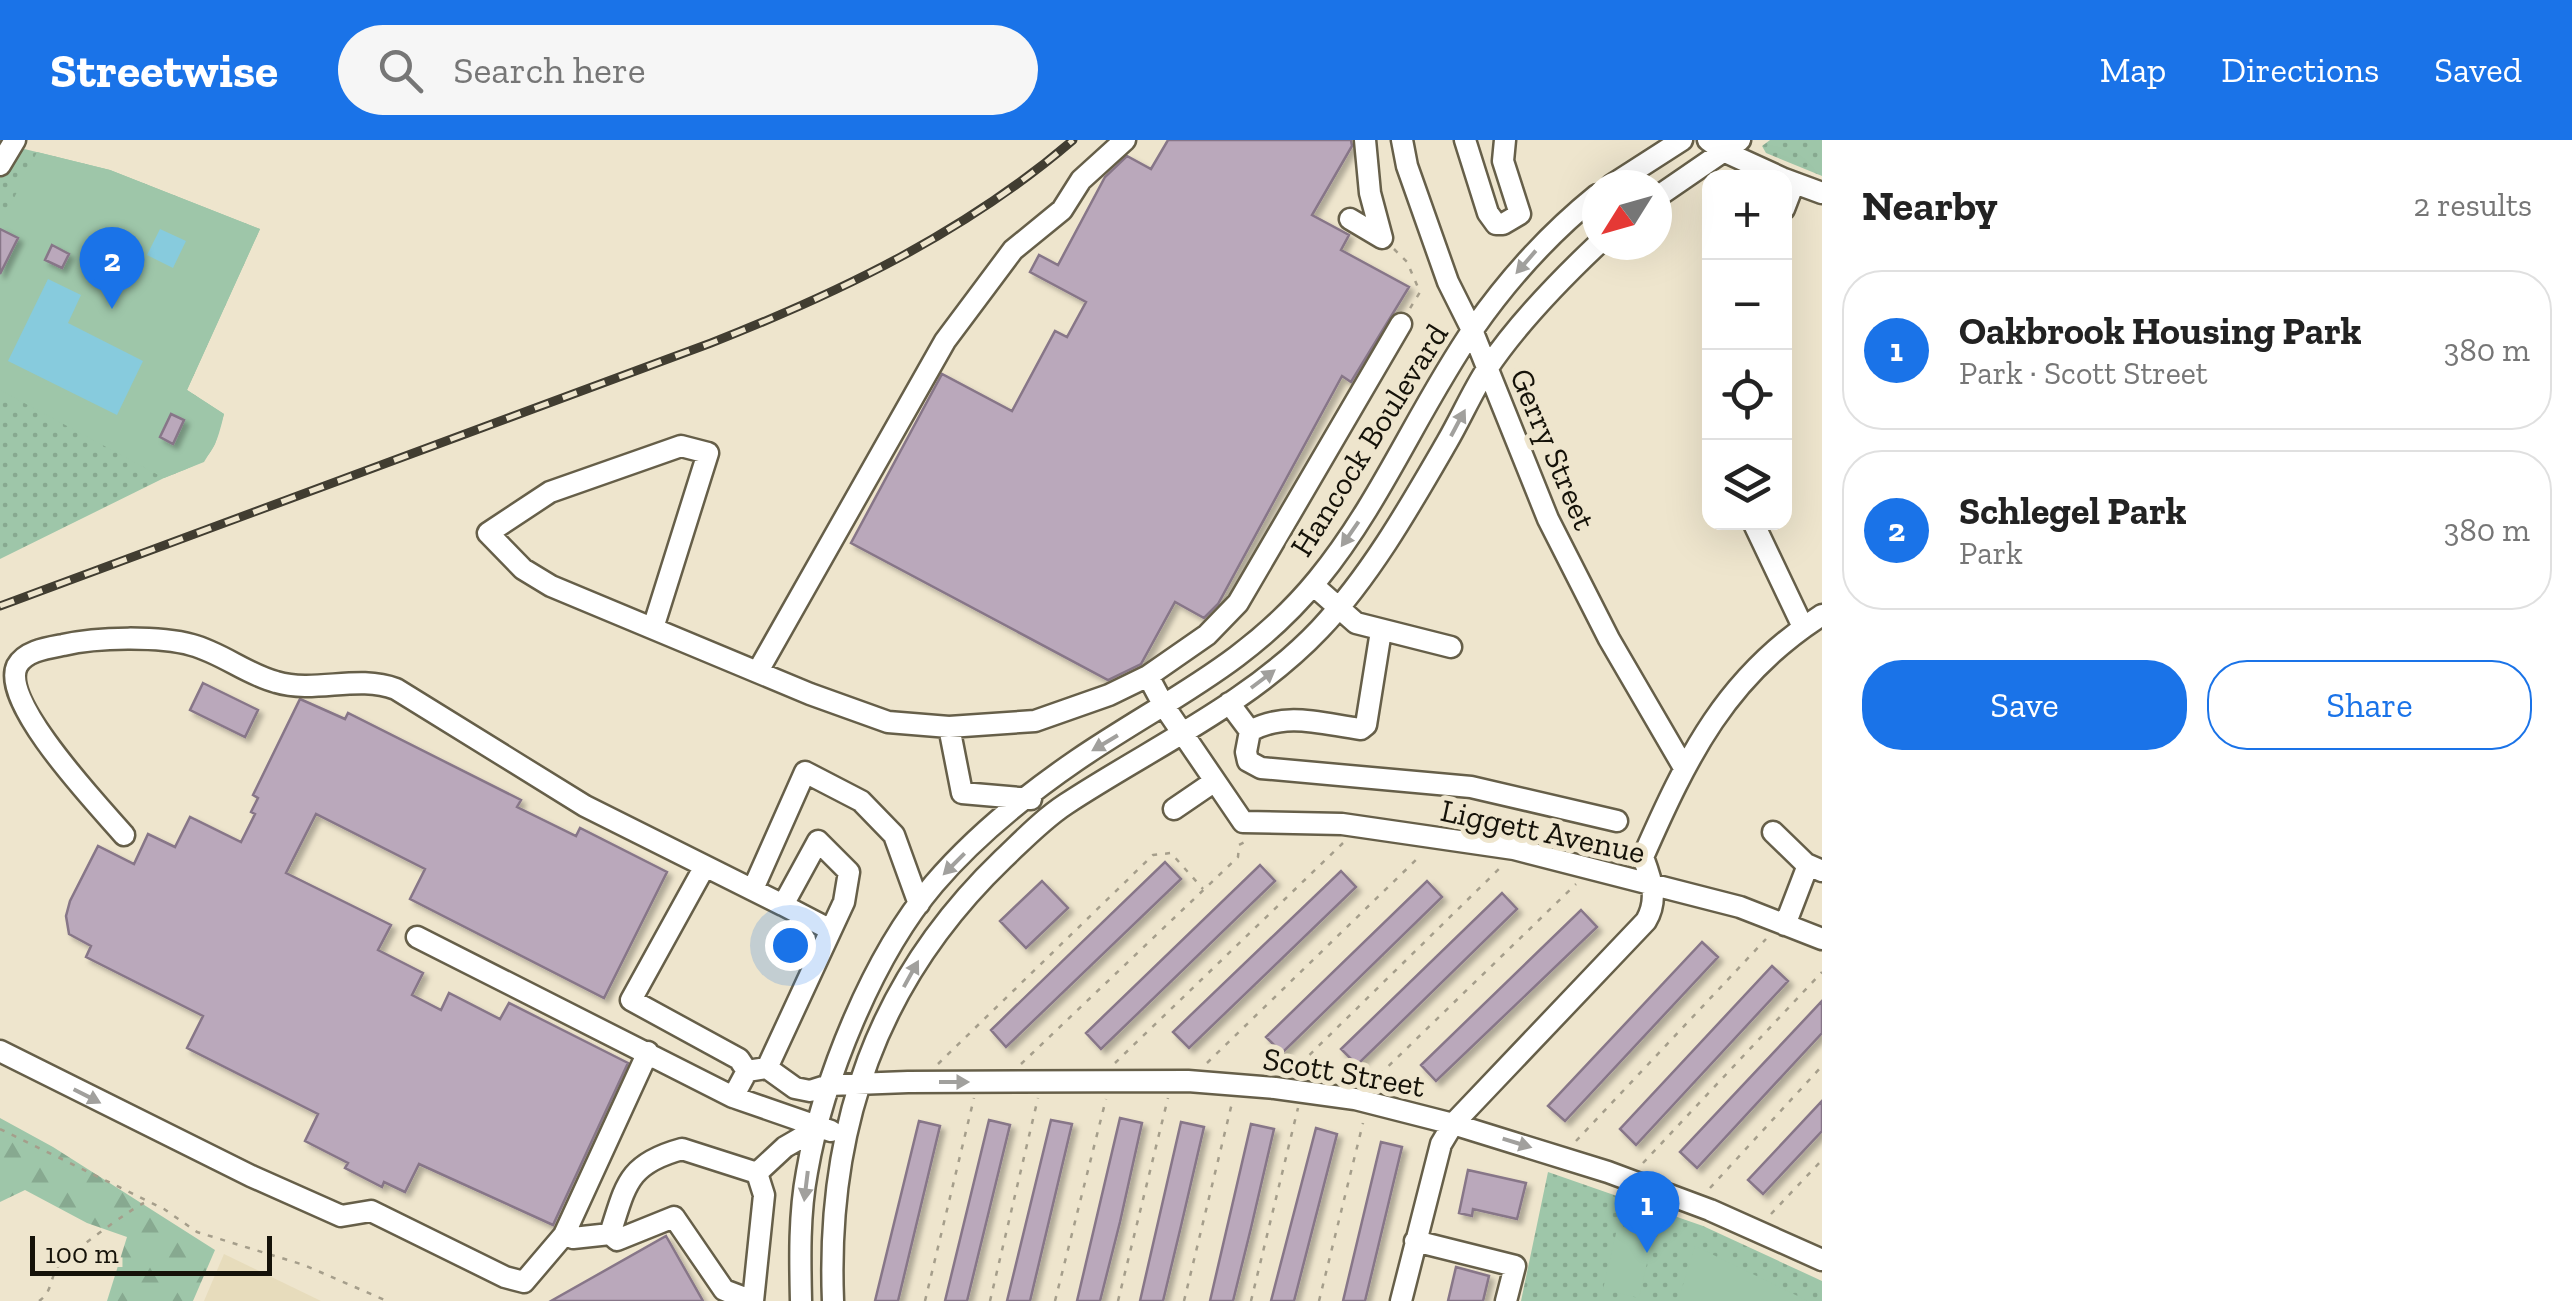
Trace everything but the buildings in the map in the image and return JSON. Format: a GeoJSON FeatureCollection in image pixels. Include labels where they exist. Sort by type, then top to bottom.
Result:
{"type":"FeatureCollection","features":[{"type":"Feature","properties":{"kind":"street"},"geometry":{"type":"LineString","coordinates":[[758,671],[945,341],[1012,250],[1062,210],[1081,180],[1125,140]]}},
{"type":"Feature","properties":{"kind":"street"},"geometry":{"type":"LineString","coordinates":[[1365,140],[1370,194],[1382,238]]}},
{"type":"Feature","properties":{"kind":"street","name":"Gerry Street"},"geometry":{"type":"LineString","coordinates":[[1402,140],[1448,282],[1472,330],[1572,570],[1683,766]]}},
{"type":"Feature","properties":{"kind":"street"},"geometry":{"type":"LineString","coordinates":[[1465,140],[1488,212],[1496,224],[1504,224],[1520,214],[1503,161],[1505,140]]}},
{"type":"Feature","properties":{"kind":"street"},"geometry":{"type":"LineString","coordinates":[[1635,170],[1682,140]]}},
{"type":"Feature","properties":{"kind":"street"},"geometry":{"type":"LineString","coordinates":[[1672,185],[1724,144],[1770,170]]}},
{"type":"Feature","properties":{"kind":"street"},"geometry":{"type":"LineString","coordinates":[[1792,182],[1822,193]]}},
{"type":"Feature","properties":{"kind":"street","name":"Hancock Boulevard"},"geometry":{"type":"LineString","coordinates":[[801,1301],[807,1172],[830,1084],[872,981],[920,904],[954,863],[1025,798],[1080,758],[1216,674],[1256,642],[1313,585],[1369,507],[1472,330],[1531,256],[1582,209]]}},
{"type":"Feature","properties":{"kind":"street"},"geometry":{"type":"LineString","coordinates":[[1350,219],[1382,238]]}},
{"type":"Feature","properties":{"kind":"street","name":"Hancock Boulevard"},"geometry":{"type":"LineString","coordinates":[[833,1301],[834,1202],[844,1134],[857,1086],[893,1006],[944,920],[1062,806],[1229,702],[1293,656],[1338,606],[1406,512],[1487,369],[1583,260]]}},
{"type":"Feature","properties":{"kind":"street"},"geometry":{"type":"LineString","coordinates":[[653,628],[708,453],[681,446],[550,492],[488,533],[523,569],[551,586],[653,628],[758,671],[888,722],[949,727],[1036,721],[1109,694],[1148,676],[1207,635],[1238,603],[1401,324]]}},
{"type":"Feature","properties":{"kind":"street"},"geometry":{"type":"LineString","coordinates":[[1757,530],[1803,627]]}},
{"type":"Feature","properties":{"kind":"street"},"geometry":{"type":"LineString","coordinates":[[1313,585],[1356,623],[1451,648]]}},
{"type":"Feature","properties":{"kind":"street"},"geometry":{"type":"LineString","coordinates":[[1401,1301],[1441,1144],[1453,1124],[1646,921],[1652,912],[1654,886],[1642,857],[1683,766],[1706,728],[1741,684],[1803,627],[1822,615]]}},
{"type":"Feature","properties":{"kind":"street"},"geometry":{"type":"LineString","coordinates":[[1250,730],[1270,720],[1285,719],[1361,729],[1366,725],[1382,631]]}},
{"type":"Feature","properties":{"kind":"street"},"geometry":{"type":"LineString","coordinates":[[124,834],[61,762],[23,710],[7,674],[35,651],[76,642],[134,640],[189,644],[218,653],[272,682],[296,687],[379,683],[396,689],[585,806],[831,930]]}},
{"type":"Feature","properties":{"kind":"street"},"geometry":{"type":"LineString","coordinates":[[1148,676],[1215,780],[1174,809]]}},
{"type":"Feature","properties":{"kind":"street"},"geometry":{"type":"LineString","coordinates":[[1229,702],[1250,730],[1248,761],[1261,768],[1471,788],[1617,821]]}},
{"type":"Feature","properties":{"kind":"street"},"geometry":{"type":"LineString","coordinates":[[949,727],[962,793],[1025,798],[1062,806]]}},
{"type":"Feature","properties":{"kind":"street"},"geometry":{"type":"LineString","coordinates":[[752,889],[804,772],[861,801],[894,836],[920,904]]}},
{"type":"Feature","properties":{"kind":"street","name":"Liggett Avenue"},"geometry":{"type":"LineString","coordinates":[[1215,780],[1243,822],[1360,826],[1518,850],[1740,907],[1822,938]]}},
{"type":"Feature","properties":{"kind":"street"},"geometry":{"type":"LineString","coordinates":[[1773,832],[1815,868],[1783,924]]}},
{"type":"Feature","properties":{"kind":"street"},"geometry":{"type":"LineString","coordinates":[[732,1097],[761,1066],[844,902],[849,872],[818,841],[783,904]]}},
{"type":"Feature","properties":{"kind":"street","name":"Scott Street"},"geometry":{"type":"LineString","coordinates":[[706,866],[631,1000],[739,1059],[761,1066],[795,1088],[810,1091],[830,1084],[919,1082],[1180,1082],[1237,1084],[1361,1100],[1453,1124],[1628,1179],[1822,1260]]}},
{"type":"Feature","properties":{"kind":"street"},"geometry":{"type":"LineString","coordinates":[[417,938],[732,1097],[844,1134]]}},
{"type":"Feature","properties":{"kind":"street"},"geometry":{"type":"LineString","coordinates":[[0,1051],[251,1176],[342,1216],[371,1211],[504,1277],[524,1282],[564,1235],[648,1052]]}},
{"type":"Feature","properties":{"kind":"street"},"geometry":{"type":"LineString","coordinates":[[756,1173],[784,1148],[818,1128]]}},
{"type":"Feature","properties":{"kind":"street"},"geometry":{"type":"LineString","coordinates":[[610,1234],[628,1179],[658,1156],[682,1149],[756,1173]]}},
{"type":"Feature","properties":{"kind":"street"},"geometry":{"type":"LineString","coordinates":[[564,1235],[574,1238],[610,1234],[617,1240],[674,1217],[724,1290],[753,1301],[764,1195],[756,1173]]}},
{"type":"Feature","properties":{"kind":"street"},"geometry":{"type":"LineString","coordinates":[[1415,1241],[1515,1266],[1506,1301]]}},
{"type":"Feature","properties":{"kind":"path"},"geometry":{"type":"LineString","coordinates":[[1382,238],[1408,262],[1420,292],[1401,324]]}},
{"type":"Feature","properties":{"kind":"path"},"geometry":{"type":"LineString","coordinates":[[1002,1082],[1238,856],[1239,846],[1272,822]]}},
{"type":"Feature","properties":{"kind":"path"},"geometry":{"type":"LineString","coordinates":[[1055,1301],[1103,1082],[1360,826]]}},
{"type":"Feature","properties":{"kind":"path"},"geometry":{"type":"LineString","coordinates":[[1118,1301],[1180,1082],[1440,837]]}},
{"type":"Feature","properties":{"kind":"path"},"geometry":{"type":"LineString","coordinates":[[1275,1088],[1518,850]]}},
{"type":"Feature","properties":{"kind":"path"},"geometry":{"type":"LineString","coordinates":[[919,1082],[1153,855],[1171,853],[1202,889]]}},
{"type":"Feature","properties":{"kind":"path"},"geometry":{"type":"LineString","coordinates":[[1319,1301],[1361,1100],[1593,868]]}},
{"type":"Feature","properties":{"kind":"path"},"geometry":{"type":"LineString","coordinates":[[1561,1157],[1783,924]]}},
{"type":"Feature","properties":{"kind":"path"},"geometry":{"type":"LineString","coordinates":[[1628,1179],[1822,972]]}},
{"type":"Feature","properties":{"kind":"path"},"geometry":{"type":"LineString","coordinates":[[1695,1204],[1822,1066]]}},
{"type":"Feature","properties":{"kind":"path"},"geometry":{"type":"LineString","coordinates":[[925,1301],[978,1082]]}},
{"type":"Feature","properties":{"kind":"path"},"geometry":{"type":"LineString","coordinates":[[990,1301],[1042,1082]]}},
{"type":"Feature","properties":{"kind":"path"},"geometry":{"type":"LineString","coordinates":[[1184,1301],[1237,1084]]}},
{"type":"Feature","properties":{"kind":"path"},"geometry":{"type":"LineString","coordinates":[[1251,1301],[1302,1092]]}},
{"type":"Feature","properties":{"kind":"path"},"geometry":{"type":"LineString","coordinates":[[0,1128],[164,1210],[197,1232],[304,1265],[386,1301]]}},
{"type":"Feature","properties":{"kind":"path"},"geometry":{"type":"LineString","coordinates":[[1757,1230],[1822,1160]]}},
{"type":"Feature","properties":{"kind":"path"},"geometry":{"type":"LineString","coordinates":[[39,1301],[46,1296],[59,1265],[101,1235],[127,1210],[145,1202]]}},
{"type":"Feature","properties":{"kind":"shaded area"},"geometry":{"type":"Polygon","coordinates":[[[224,1254],[321,1301],[204,1301],[224,1254]]]}},
{"type":"Feature","properties":{"kind":"green space"},"geometry":{"type":"Polygon","coordinates":[[[1770,140],[1822,140],[1822,176],[1766,153],[1762,146],[1770,140]]]}},
{"type":"Feature","properties":{"kind":"green space"},"geometry":{"type":"Polygon","coordinates":[[[0,143],[110,170],[260,229],[187,390],[224,414],[215,444],[204,462],[0,559],[0,143]]]}},
{"type":"Feature","properties":{"kind":"green space"},"geometry":{"type":"Polygon","coordinates":[[[37,152],[110,170],[260,229],[187,390],[224,414],[211,451],[190,468],[164,478],[0,390],[0,219],[3,220],[37,152]]]}},
{"type":"Feature","properties":{"kind":"green space"},"geometry":{"type":"Polygon","coordinates":[[[0,1118],[53,1147],[215,1250],[193,1301],[107,1301],[127,1237],[87,1223],[25,1190],[0,1202],[0,1118]]]}},
{"type":"Feature","properties":{"kind":"green space"},"geometry":{"type":"Polygon","coordinates":[[[1548,1172],[1703,1226],[1822,1281],[1822,1301],[1521,1301],[1548,1172]]]}},
{"type":"Feature","properties":{"kind":"green space"},"geometry":{"type":"Polygon","coordinates":[[[1617,1229],[1653,1237],[1639,1298],[1603,1289],[1617,1229]]]}},
{"type":"Feature","properties":{"kind":"green space"},"geometry":{"type":"Polygon","coordinates":[[[1695,1246],[1808,1301],[1678,1301],[1695,1246]]]}},
{"type":"Feature","properties":{"kind":"water"},"geometry":{"type":"Polygon","coordinates":[[[160,229],[186,241],[173,268],[147,255],[160,229]]]}},
{"type":"Feature","properties":{"kind":"water"},"geometry":{"type":"Polygon","coordinates":[[[48,279],[81,295],[68,323],[143,361],[117,415],[8,361],[48,279]]]}},
{"type":"Feature","properties":{"kind":"railway"},"geometry":{"type":"LineString","coordinates":[[0,606],[711,343],[807,303],[946,231],[1073,140]]}},
{"type":"Feature","properties":{"kind":"place","name":"Schlegel Park"},"geometry":{"type":"Point","coordinates":[112,309]}},
{"type":"Feature","properties":{"kind":"place","name":"Oakbrook Housing Park"},"geometry":{"type":"Point","coordinates":[1647,1253]}}]}
